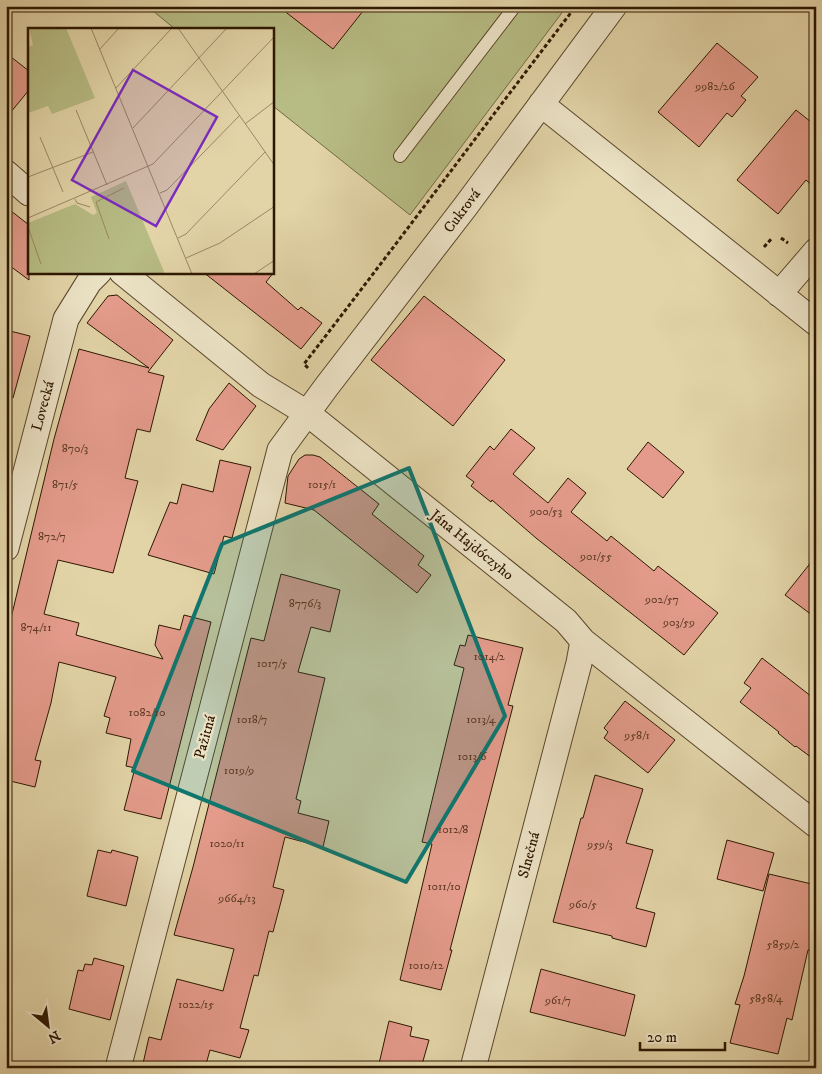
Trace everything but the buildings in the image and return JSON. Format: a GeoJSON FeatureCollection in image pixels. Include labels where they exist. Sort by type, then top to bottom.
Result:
{"type":"FeatureCollection","features":[{"type":"Feature","properties":{"kind":"street","name":"Cukrová"},"geometry":{"type":"LineString","coordinates":[[307,413],[464,208],[614,6]]}},
{"type":"Feature","properties":{"kind":"street"},"geometry":{"type":"LineString","coordinates":[[541,104],[816,323]]}},
{"type":"Feature","properties":{"kind":"street"},"geometry":{"type":"LineString","coordinates":[[6,173],[28,192]]}},
{"type":"Feature","properties":{"kind":"street"},"geometry":{"type":"LineString","coordinates":[[779,294],[816,251]]}},
{"type":"Feature","properties":{"kind":"street","name":"Lovecká"},"geometry":{"type":"LineString","coordinates":[[6,548],[66,319],[89,282],[97,274]]}},
{"type":"Feature","properties":{"kind":"street","name":"Jána Hajdóczyho"},"geometry":{"type":"LineString","coordinates":[[124,274],[261,386],[307,413],[566,621],[583,641],[816,825]]}},
{"type":"Feature","properties":{"kind":"street","name":"Pažitná"},"geometry":{"type":"LineString","coordinates":[[118,1068],[278,456],[280,450],[307,413]]}},
{"type":"Feature","properties":{"kind":"street","name":"Slnečná"},"geometry":{"type":"LineString","coordinates":[[473,1068],[580,663],[583,641]]}},
{"type":"Feature","properties":{"kind":"lane"},"geometry":{"type":"LineString","coordinates":[[400,156],[515,6]]}},
{"type":"Feature","properties":{"kind":"path"},"geometry":{"type":"LineString","coordinates":[[304,364],[414,222],[438,186],[576,6]]}},
{"type":"Feature","properties":{"kind":"highlighted area"},"geometry":{"type":"Polygon","coordinates":[[[409,468],[505,716],[406,882],[133,771],[222,544],[409,468]]]}},
{"type":"Feature","properties":{"kind":"green space"},"geometry":{"type":"Polygon","coordinates":[[[147,6],[567,6],[410,215],[274,107],[274,28],[174,28],[147,6]]]}}]}
